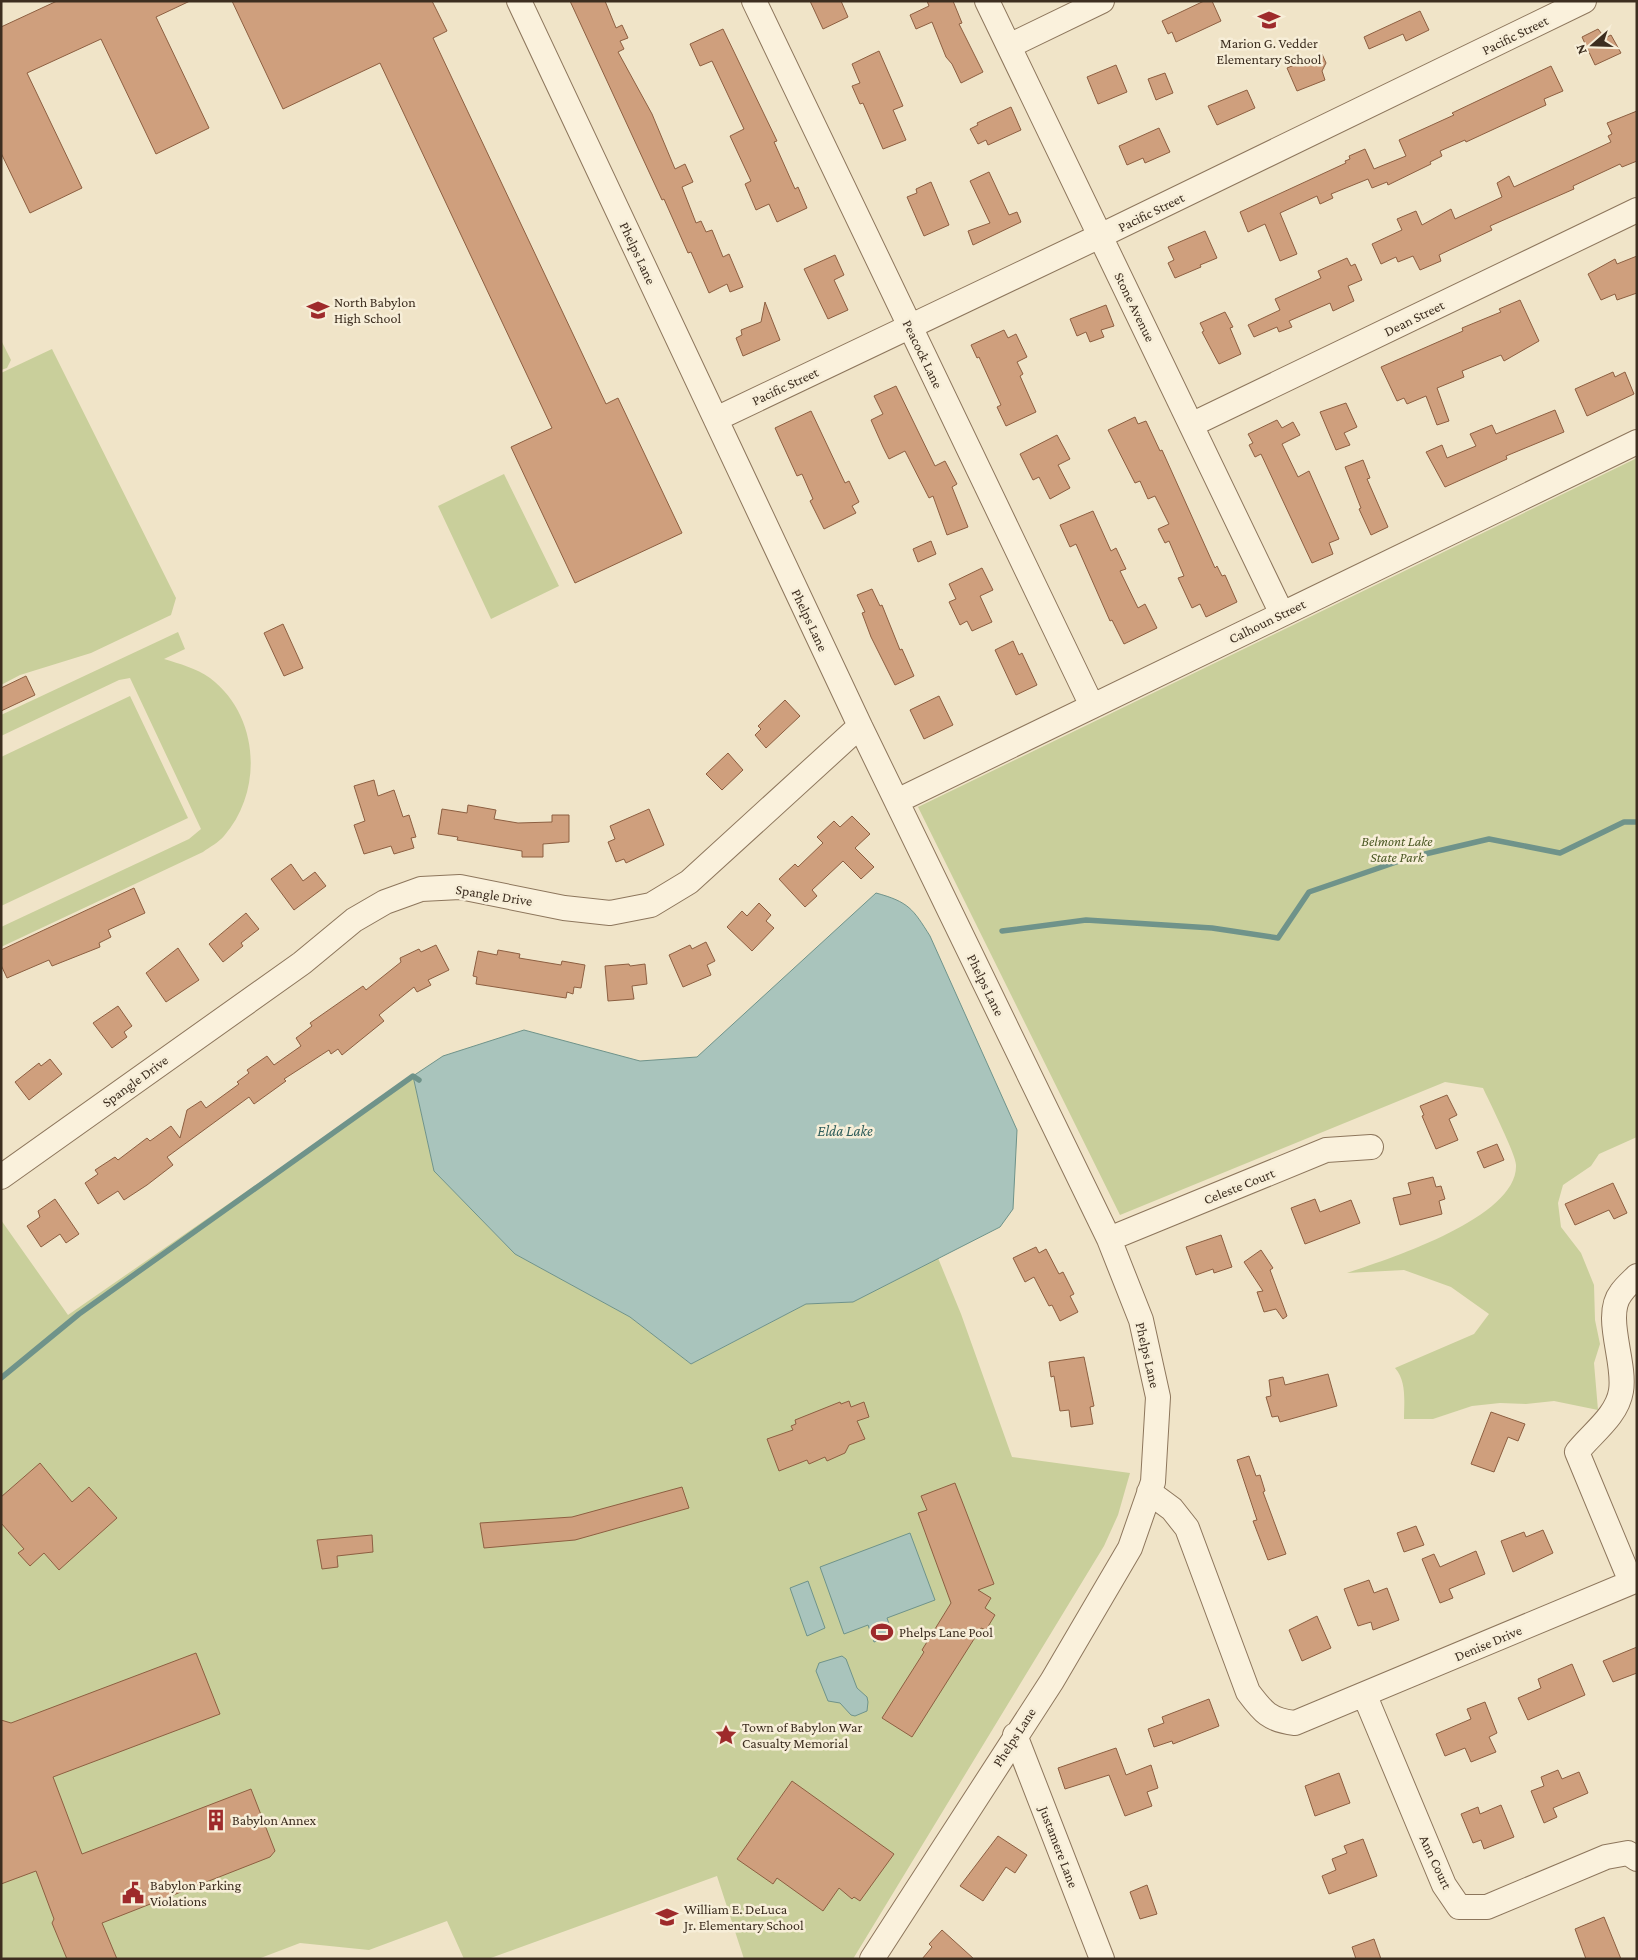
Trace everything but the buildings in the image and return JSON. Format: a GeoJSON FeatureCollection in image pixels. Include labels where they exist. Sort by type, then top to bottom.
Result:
{"type":"FeatureCollection","features":[{"type":"Feature","properties":{"kind":"street","name":"Phelps Lane"},"geometry":{"type":"LineString","coordinates":[[519,1],[860,726],[1109,1239],[1141,1320],[1158,1397],[1153,1482],[1130,1548],[1052,1680],[872,1959]]}},
{"type":"Feature","properties":{"kind":"street","name":"Peacock Lane"},"geometry":{"type":"LineString","coordinates":[[754,1],[1092,706]]}},
{"type":"Feature","properties":{"kind":"street","name":"Stone Avenue"},"geometry":{"type":"LineString","coordinates":[[986,1],[1282,614]]}},
{"type":"Feature","properties":{"kind":"street"},"geometry":{"type":"LineString","coordinates":[[1008,46],[1102,1]]}},
{"type":"Feature","properties":{"kind":"street","name":"Pacific Street"},"geometry":{"type":"LineString","coordinates":[[716,419],[1100,236],[1584,1]]}},
{"type":"Feature","properties":{"kind":"street","name":"Dean Street"},"geometry":{"type":"LineString","coordinates":[[1191,425],[1637,210]]}},
{"type":"Feature","properties":{"kind":"street","name":"Calhoun Street"},"geometry":{"type":"LineString","coordinates":[[897,801],[1637,442]]}},
{"type":"Feature","properties":{"kind":"street","name":"Spangle Drive"},"geometry":{"type":"LineString","coordinates":[[1,1177],[302,963],[354,920],[384,902],[421,889],[460,887],[564,908],[610,913],[651,906],[689,882],[860,726]]}},
{"type":"Feature","properties":{"kind":"street","name":"Celeste Court"},"geometry":{"type":"LineString","coordinates":[[1109,1239],[1326,1150],[1371,1147]]}},
{"type":"Feature","properties":{"kind":"street","name":"Denise Drive"},"geometry":{"type":"LineString","coordinates":[[1150,1492],[1172,1509],[1187,1528],[1248,1692],[1262,1711],[1277,1721],[1295,1723],[1364,1696],[1634,1581],[1576,1452],[1590,1435],[1611,1416],[1621,1391],[1621,1363],[1613,1322],[1620,1294],[1637,1276]]}},
{"type":"Feature","properties":{"kind":"street","name":"Ann Court"},"geometry":{"type":"LineString","coordinates":[[1364,1696],[1444,1886],[1459,1906],[1487,1908],[1606,1857],[1628,1854],[1637,1859]]}},
{"type":"Feature","properties":{"kind":"street","name":"Justamere Lane"},"geometry":{"type":"LineString","coordinates":[[1016,1735],[1102,1959]]}},
{"type":"Feature","properties":{"kind":"green space"},"geometry":{"type":"Polygon","coordinates":[[[1,340],[11,360],[7,368],[1,370],[1,340]]]}},
{"type":"Feature","properties":{"kind":"green space"},"geometry":{"type":"Polygon","coordinates":[[[52,349],[176,598],[171,615],[91,653],[20,675],[1,685],[1,373],[52,349]]]}},
{"type":"Feature","properties":{"kind":"green space","name":"Belmont Lake State Park"},"geometry":{"type":"Polygon","coordinates":[[[1637,458],[1637,1137],[1599,1154],[1591,1166],[1563,1185],[1558,1203],[1561,1227],[1581,1253],[1594,1285],[1595,1320],[1600,1344],[1594,1363],[1598,1410],[1554,1401],[1526,1404],[1500,1403],[1472,1406],[1433,1419],[1404,1419],[1403,1386],[1399,1373],[1395,1368],[1474,1334],[1489,1314],[1451,1287],[1404,1270],[1347,1273],[1391,1258],[1448,1234],[1474,1219],[1496,1202],[1511,1184],[1516,1165],[1515,1159],[1483,1088],[1445,1082],[1120,1215],[918,807],[1637,458]]]}},
{"type":"Feature","properties":{"kind":"green space"},"geometry":{"type":"Polygon","coordinates":[[[504,474],[559,586],[491,619],[438,506],[504,474]]]}},
{"type":"Feature","properties":{"kind":"green space"},"geometry":{"type":"Polygon","coordinates":[[[178,632],[185,649],[164,659],[194,669],[210,678],[226,694],[238,712],[247,732],[250,776],[246,797],[237,818],[222,838],[203,852],[1,947],[1,927],[189,839],[201,829],[130,678],[119,680],[1,736],[1,715],[178,632]]]}},
{"type":"Feature","properties":{"kind":"green space"},"geometry":{"type":"Polygon","coordinates":[[[130,696],[188,818],[1,906],[1,757],[130,696]]]}},
{"type":"Feature","properties":{"kind":"green space"},"geometry":{"type":"Polygon","coordinates":[[[413,1076],[434,1171],[515,1254],[630,1317],[691,1364],[806,1304],[853,1302],[938,1258],[961,1314],[1012,1457],[1130,1473],[1118,1515],[1104,1546],[853,1959],[744,1959],[717,1876],[488,1959],[464,1959],[447,1921],[369,1950],[300,1943],[258,1959],[1,1959],[1,1220],[68,1315],[413,1076]]]}},
{"type":"Feature","properties":{"kind":"water","name":"Elda Lake"},"geometry":{"type":"Polygon","coordinates":[[[876,893],[903,903],[919,919],[930,936],[1017,1130],[1013,1209],[1000,1227],[853,1302],[806,1304],[691,1364],[630,1317],[515,1254],[434,1171],[413,1076],[443,1056],[524,1030],[640,1061],[697,1057],[876,893]]]}},
{"type":"Feature","properties":{"kind":"water"},"geometry":{"type":"Polygon","coordinates":[[[910,1533],[935,1600],[887,1618],[893,1635],[874,1642],[868,1625],[844,1634],[820,1567],[910,1533]]]}},
{"type":"Feature","properties":{"kind":"water"},"geometry":{"type":"Polygon","coordinates":[[[808,1581],[825,1628],[807,1636],[790,1588],[808,1581]]]}},
{"type":"Feature","properties":{"kind":"water"},"geometry":{"type":"Polygon","coordinates":[[[842,1656],[846,1659],[857,1688],[867,1697],[867,1711],[855,1716],[851,1715],[840,1703],[828,1701],[816,1671],[819,1663],[842,1656]]]}},
{"type":"Feature","properties":{"kind":"waterway"},"geometry":{"type":"LineString","coordinates":[[1002,931],[1086,920],[1212,928],[1278,938],[1309,892],[1408,858],[1489,839],[1560,853],[1624,822],[1637,822]]}},
{"type":"Feature","properties":{"kind":"waterway"},"geometry":{"type":"LineString","coordinates":[[1,1378],[79,1314],[413,1076],[419,1080]]}},
{"type":"Feature","properties":{"kind":"place","name":"Marion G. Vedder Elementary School"},"geometry":{"type":"Point","coordinates":[1269,20]}},
{"type":"Feature","properties":{"kind":"place","name":"North Babylon High School"},"geometry":{"type":"Point","coordinates":[318,310]}},
{"type":"Feature","properties":{"kind":"place","name":"Phelps Lane Pool"},"geometry":{"type":"Point","coordinates":[882,1632]}},
{"type":"Feature","properties":{"kind":"place","name":"Town of Babylon War Casualty Memorial"},"geometry":{"type":"Point","coordinates":[726,1735]}},
{"type":"Feature","properties":{"kind":"place","name":"Babylon Annex"},"geometry":{"type":"Point","coordinates":[216,1820]}},
{"type":"Feature","properties":{"kind":"place","name":"Babylon Parking Violations"},"geometry":{"type":"Point","coordinates":[133,1893]}},
{"type":"Feature","properties":{"kind":"place","name":"William E. DeLuca Jr. Elementary School"},"geometry":{"type":"Point","coordinates":[667,1917]}}]}
